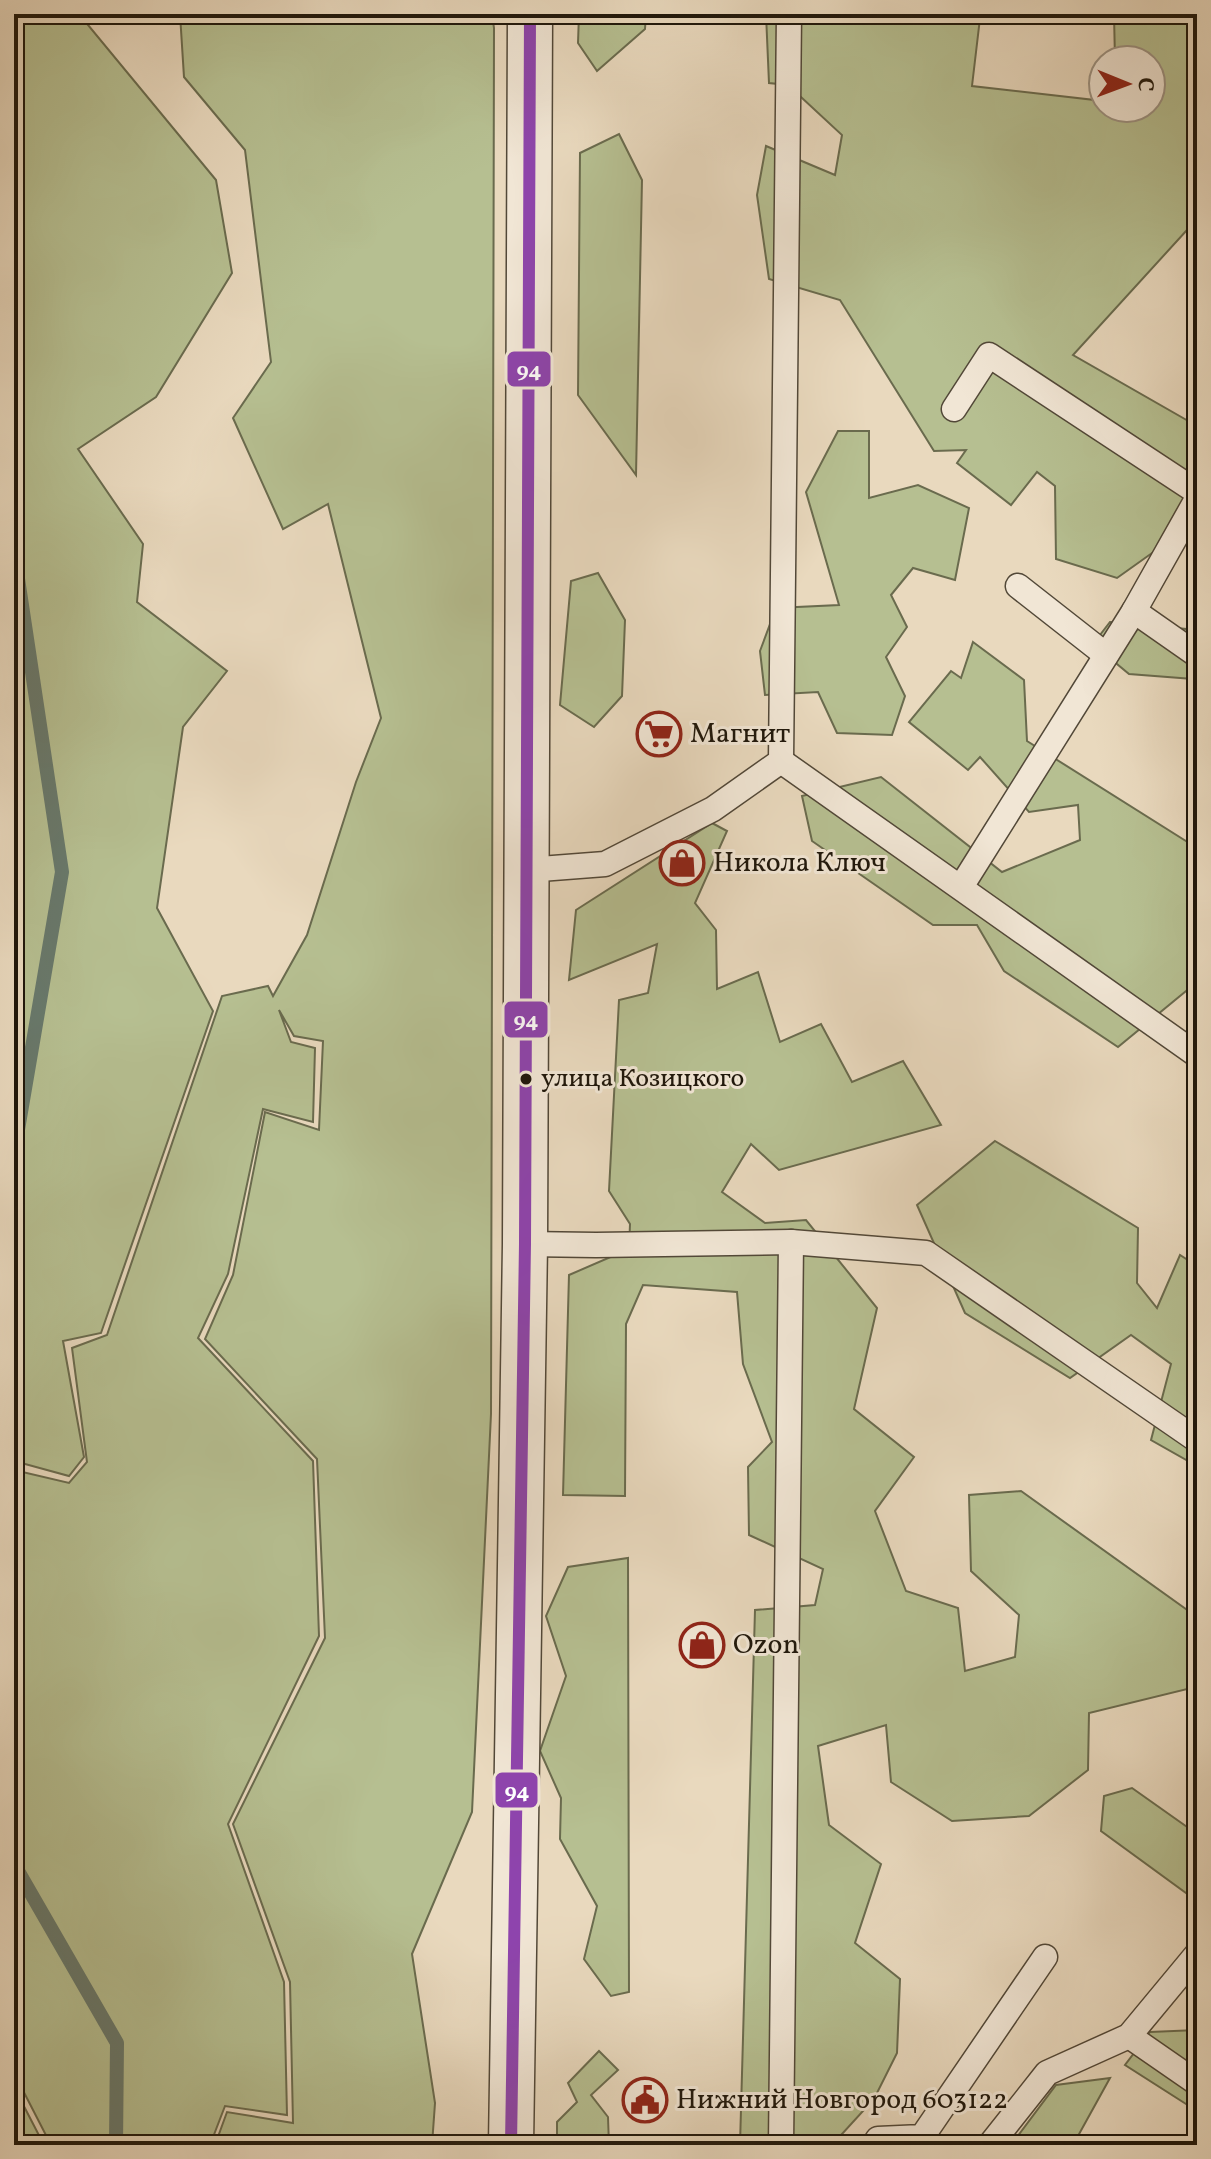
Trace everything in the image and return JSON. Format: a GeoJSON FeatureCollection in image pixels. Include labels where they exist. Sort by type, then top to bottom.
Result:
{"type":"FeatureCollection","features":[{"type":"Feature","properties":{"kind":"street"},"geometry":{"type":"LineString","coordinates":[[511,2145],[525,1244],[530,14]]}},
{"type":"Feature","properties":{"kind":"lane"},"geometry":{"type":"LineString","coordinates":[[781,761],[789,14]]}},
{"type":"Feature","properties":{"kind":"lane"},"geometry":{"type":"LineString","coordinates":[[954,409],[989,355],[1197,492]]}},
{"type":"Feature","properties":{"kind":"lane"},"geometry":{"type":"LineString","coordinates":[[961,887],[1134,611],[1197,499]]}},
{"type":"Feature","properties":{"kind":"lane"},"geometry":{"type":"LineString","coordinates":[[1018,586],[1106,655]]}},
{"type":"Feature","properties":{"kind":"lane"},"geometry":{"type":"LineString","coordinates":[[1134,611],[1197,655]]}},
{"type":"Feature","properties":{"kind":"lane"},"geometry":{"type":"LineString","coordinates":[[527,870],[605,864],[713,809],[781,761]]}},
{"type":"Feature","properties":{"kind":"lane"},"geometry":{"type":"LineString","coordinates":[[781,761],[1197,1055]]}},
{"type":"Feature","properties":{"kind":"lane"},"geometry":{"type":"LineString","coordinates":[[781,2145],[791,1242]]}},
{"type":"Feature","properties":{"kind":"lane"},"geometry":{"type":"LineString","coordinates":[[525,1244],[791,1242],[926,1253],[1197,1440]]}},
{"type":"Feature","properties":{"kind":"lane"},"geometry":{"type":"LineString","coordinates":[[990,2145],[1047,2073],[1129,2036],[1197,1954]]}},
{"type":"Feature","properties":{"kind":"lane"},"geometry":{"type":"LineString","coordinates":[[874,2145],[878,2139],[922,2137],[1045,1957]]}},
{"type":"Feature","properties":{"kind":"lane"},"geometry":{"type":"LineString","coordinates":[[1129,2036],[1197,2083]]}},
{"type":"Feature","properties":{"kind":"green space"},"geometry":{"type":"Polygon","coordinates":[[[14,14],[79,14],[216,180],[232,273],[156,397],[78,449],[143,544],[137,602],[227,671],[183,727],[157,908],[213,1011],[101,1333],[63,1341],[84,1457],[69,1476],[14,1461],[14,14]]]}},
{"type":"Feature","properties":{"kind":"green space"},"geometry":{"type":"Polygon","coordinates":[[[180,14],[492,14],[494,28],[491,1414],[472,1812],[412,1954],[435,2103],[432,2145],[215,2145],[227,2112],[293,2123],[290,1982],[233,1824],[325,1638],[317,1459],[205,1339],[233,1275],[265,1112],[319,1130],[323,1041],[294,1036],[279,1010],[291,1042],[315,1048],[313,1122],[263,1109],[228,1274],[198,1338],[313,1461],[319,1636],[228,1824],[284,1982],[287,2115],[225,2106],[210,2145],[51,2145],[14,2073],[14,1470],[69,1483],[87,1462],[72,1348],[107,1335],[222,996],[268,986],[273,996],[307,935],[356,782],[381,718],[328,504],[283,529],[233,418],[271,362],[245,150],[184,77],[180,14]]]}},
{"type":"Feature","properties":{"kind":"green space"},"geometry":{"type":"Polygon","coordinates":[[[579,14],[646,14],[645,29],[597,71],[578,43],[579,14]]]}},
{"type":"Feature","properties":{"kind":"green space"},"geometry":{"type":"Polygon","coordinates":[[[766,14],[972,14],[980,18],[972,86],[1087,99],[1087,124],[1167,124],[1167,44],[1115,44],[1114,14],[1197,14],[1197,219],[1073,355],[1197,426],[1197,521],[1117,578],[1056,559],[1055,486],[1037,472],[1011,505],[957,463],[966,450],[934,451],[840,300],[769,279],[757,195],[766,146],[835,175],[842,135],[788,85],[769,83],[766,14]]]}},
{"type":"Feature","properties":{"kind":"green space"},"geometry":{"type":"Polygon","coordinates":[[[619,134],[642,180],[636,475],[578,395],[580,153],[619,134]]]}},
{"type":"Feature","properties":{"kind":"green space"},"geometry":{"type":"Polygon","coordinates":[[[838,431],[869,431],[869,498],[918,485],[969,508],[955,580],[913,568],[891,595],[907,627],[886,657],[905,696],[892,735],[837,733],[818,692],[765,695],[760,651],[776,608],[839,605],[806,492],[838,431]]]}},
{"type":"Feature","properties":{"kind":"green space"},"geometry":{"type":"Polygon","coordinates":[[[598,573],[625,620],[622,696],[594,727],[560,705],[571,581],[598,573]]]}},
{"type":"Feature","properties":{"kind":"green space"},"geometry":{"type":"Polygon","coordinates":[[[1110,622],[1197,630],[1197,682],[1193,679],[1129,674],[1093,644],[1110,622]]]}},
{"type":"Feature","properties":{"kind":"green space"},"geometry":{"type":"Polygon","coordinates":[[[973,642],[1024,680],[1027,741],[1197,848],[1197,982],[1118,1047],[1004,971],[977,925],[933,925],[812,841],[802,796],[881,777],[1002,872],[1080,840],[1078,805],[1029,812],[980,757],[968,770],[909,722],[951,671],[961,678],[973,642]]]}},
{"type":"Feature","properties":{"kind":"green space"},"geometry":{"type":"Polygon","coordinates":[[[712,823],[727,831],[695,903],[716,930],[717,989],[758,972],[780,1042],[821,1024],[852,1082],[903,1061],[941,1125],[779,1170],[751,1144],[722,1192],[765,1223],[806,1220],[877,1308],[854,1409],[914,1457],[875,1511],[906,1591],[958,1608],[965,1671],[1015,1657],[1019,1615],[971,1571],[969,1495],[1021,1491],[1197,1617],[1197,1696],[1187,1689],[1089,1713],[1088,1770],[1029,1816],[952,1821],[891,1782],[886,1725],[818,1746],[829,1825],[881,1864],[855,1943],[900,1979],[897,2053],[874,2099],[832,2145],[740,2145],[755,1610],[815,1605],[823,1569],[749,1535],[748,1467],[772,1442],[743,1364],[737,1292],[643,1285],[626,1324],[625,1496],[563,1495],[569,1275],[629,1249],[630,1224],[609,1191],[619,1000],[648,993],[657,944],[569,980],[576,910],[712,823]]]}},
{"type":"Feature","properties":{"kind":"green space"},"geometry":{"type":"Polygon","coordinates":[[[995,1141],[1138,1228],[1137,1283],[1157,1308],[1180,1255],[1197,1266],[1197,1466],[1151,1440],[1171,1364],[1131,1335],[1070,1378],[965,1313],[917,1205],[995,1141]]]}},
{"type":"Feature","properties":{"kind":"green space"},"geometry":{"type":"Polygon","coordinates":[[[628,1558],[629,1992],[611,1996],[584,1959],[597,1906],[560,1839],[561,1798],[540,1751],[566,1676],[546,1616],[568,1567],[628,1558]]]}},
{"type":"Feature","properties":{"kind":"green space"},"geometry":{"type":"Polygon","coordinates":[[[1132,1788],[1197,1834],[1197,1901],[1101,1831],[1104,1796],[1132,1788]]]}},
{"type":"Feature","properties":{"kind":"green space"},"geometry":{"type":"Polygon","coordinates":[[[1197,2030],[1197,2111],[1125,2065],[1150,2032],[1197,2030]]]}},
{"type":"Feature","properties":{"kind":"green space"},"geometry":{"type":"Polygon","coordinates":[[[599,2051],[618,2070],[591,2095],[608,2117],[609,2145],[557,2145],[557,2122],[577,2102],[568,2083],[599,2051]]]}},
{"type":"Feature","properties":{"kind":"green space"},"geometry":{"type":"Polygon","coordinates":[[[1110,2078],[1073,2145],[1011,2145],[1056,2085],[1110,2078]]]}},
{"type":"Feature","properties":{"kind":"green space"},"geometry":{"type":"Polygon","coordinates":[[[14,2087],[44,2145],[14,2145],[14,2087]]]}},
{"type":"Feature","properties":{"kind":"waterway"},"geometry":{"type":"LineString","coordinates":[[14,552],[62,872],[14,1153]]}},
{"type":"Feature","properties":{"kind":"waterway"},"geometry":{"type":"LineString","coordinates":[[14,1864],[117,2043],[116,2145]]}},
{"type":"Feature","properties":{"kind":"transit line","name":"94"},"geometry":{"type":"LineString","coordinates":[[511,2145],[525,1244],[530,14]]}},
{"type":"Feature","properties":{"kind":"place","name":"Магнит"},"geometry":{"type":"Point","coordinates":[659,734]}},
{"type":"Feature","properties":{"kind":"place","name":"Никола Ключ"},"geometry":{"type":"Point","coordinates":[682,863]}},
{"type":"Feature","properties":{"kind":"place","name":"улица Козицкого"},"geometry":{"type":"Point","coordinates":[526,1079]}},
{"type":"Feature","properties":{"kind":"place","name":"Ozon"},"geometry":{"type":"Point","coordinates":[702,1645]}},
{"type":"Feature","properties":{"kind":"place","name":"Нижний Новгород 603122"},"geometry":{"type":"Point","coordinates":[645,2100]}}]}
